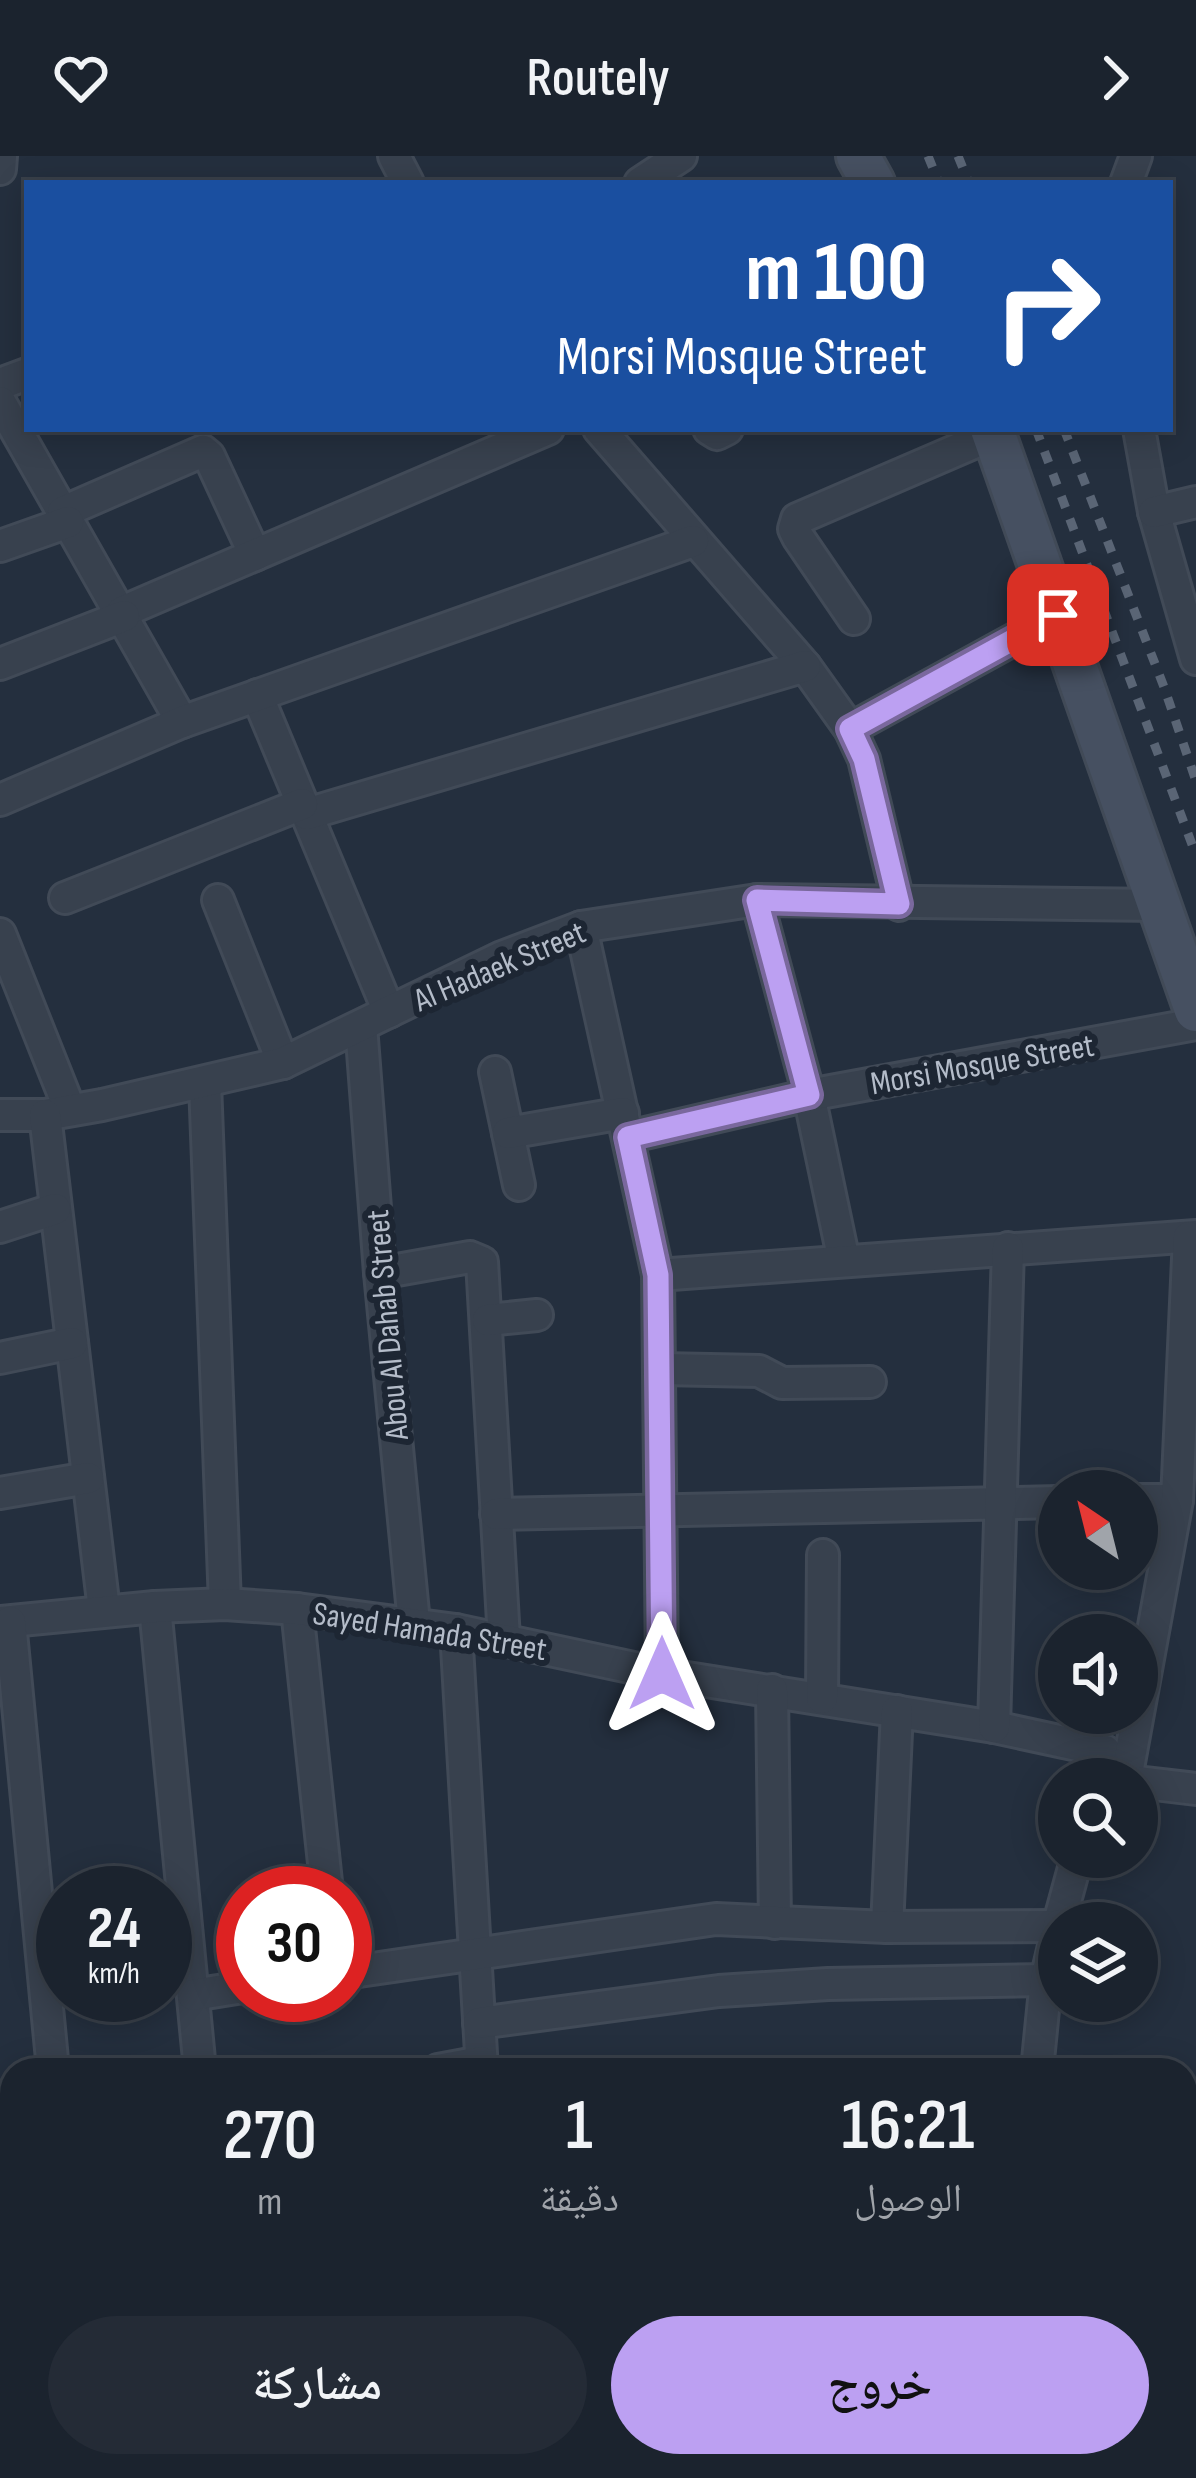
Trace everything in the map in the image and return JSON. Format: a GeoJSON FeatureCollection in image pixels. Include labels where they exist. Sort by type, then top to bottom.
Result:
{"type":"FeatureCollection","features":[{"type":"Feature","properties":{"kind":"main road"},"geometry":{"type":"LineString","coordinates":[[993,432],[1196,1010]]}},
{"type":"Feature","properties":{"kind":"street"},"geometry":{"type":"LineString","coordinates":[[0,169],[1,156]]}},
{"type":"Feature","properties":{"kind":"street"},"geometry":{"type":"LineString","coordinates":[[645,180],[681,156]]}},
{"type":"Feature","properties":{"kind":"street"},"geometry":{"type":"LineString","coordinates":[[0,402],[8,436],[66,517],[182,722]]}},
{"type":"Feature","properties":{"kind":"street"},"geometry":{"type":"LineString","coordinates":[[0,664],[541,432]]}},
{"type":"Feature","properties":{"kind":"street"},"geometry":{"type":"LineString","coordinates":[[601,432],[805,666],[850,729],[864,759],[899,904]]}},
{"type":"Feature","properties":{"kind":"street"},"geometry":{"type":"LineString","coordinates":[[854,619],[798,537],[796,519],[991,432]]}},
{"type":"Feature","properties":{"kind":"street"},"geometry":{"type":"LineString","coordinates":[[1140,432],[1154,512],[1190,618],[1196,659]]}},
{"type":"Feature","properties":{"kind":"street"},"geometry":{"type":"LineString","coordinates":[[0,546],[203,451],[255,555]]}},
{"type":"Feature","properties":{"kind":"street"},"geometry":{"type":"LineString","coordinates":[[1154,512],[1196,502]]}},
{"type":"Feature","properties":{"kind":"street"},"geometry":{"type":"LineString","coordinates":[[0,800],[182,722],[693,542]]}},
{"type":"Feature","properties":{"kind":"street"},"geometry":{"type":"LineString","coordinates":[[850,729],[1058,615]]}},
{"type":"Feature","properties":{"kind":"street"},"geometry":{"type":"LineString","coordinates":[[65,898],[304,809],[805,666]]}},
{"type":"Feature","properties":{"kind":"street","name":"Abou Al Dahab Street"},"geometry":{"type":"LineString","coordinates":[[257,695],[304,809],[375,1019],[380,1273],[414,1623]]}},
{"type":"Feature","properties":{"kind":"street"},"geometry":{"type":"LineString","coordinates":[[218,900],[283,1063]]}},
{"type":"Feature","properties":{"kind":"street"},"geometry":{"type":"LineString","coordinates":[[757,900],[809,1095],[844,1261]]}},
{"type":"Feature","properties":{"kind":"street","name":"Al Hadaek Street"},"geometry":{"type":"LineString","coordinates":[[0,1115],[57,1112],[283,1063],[502,956],[581,927],[757,900],[1159,905]]}},
{"type":"Feature","properties":{"kind":"street"},"geometry":{"type":"LineString","coordinates":[[581,927],[658,1275],[662,1674]]}},
{"type":"Feature","properties":{"kind":"street"},"geometry":{"type":"LineString","coordinates":[[0,934],[57,1112],[56,1209],[104,1610]]}},
{"type":"Feature","properties":{"kind":"street","name":"Morsi Mosque Street"},"geometry":{"type":"LineString","coordinates":[[508,1133],[625,1125],[1196,1024]]}},
{"type":"Feature","properties":{"kind":"street"},"geometry":{"type":"LineString","coordinates":[[495,1072],[519,1185]]}},
{"type":"Feature","properties":{"kind":"street"},"geometry":{"type":"LineString","coordinates":[[205,1083],[225,1604]]}},
{"type":"Feature","properties":{"kind":"street"},"geometry":{"type":"LineString","coordinates":[[0,1227],[56,1209]]}},
{"type":"Feature","properties":{"kind":"street"},"geometry":{"type":"LineString","coordinates":[[658,1275],[1193,1236],[1177,1500],[1129,1758]]}},
{"type":"Feature","properties":{"kind":"street"},"geometry":{"type":"LineString","coordinates":[[994,1726],[1008,1248]]}},
{"type":"Feature","properties":{"kind":"street"},"geometry":{"type":"LineString","coordinates":[[380,1273],[470,1257],[482,1262],[504,1639]]}},
{"type":"Feature","properties":{"kind":"street"},"geometry":{"type":"LineString","coordinates":[[488,1320],[537,1316]]}},
{"type":"Feature","properties":{"kind":"street"},"geometry":{"type":"LineString","coordinates":[[0,1358],[73,1343]]}},
{"type":"Feature","properties":{"kind":"street"},"geometry":{"type":"LineString","coordinates":[[662,1370],[759,1371],[782,1383],[870,1382]]}},
{"type":"Feature","properties":{"kind":"street"},"geometry":{"type":"LineString","coordinates":[[0,1493],[88,1478]]}},
{"type":"Feature","properties":{"kind":"street"},"geometry":{"type":"LineString","coordinates":[[1158,1500],[1177,1500]]}},
{"type":"Feature","properties":{"kind":"street"},"geometry":{"type":"LineString","coordinates":[[496,1514],[1038,1502]]}},
{"type":"Feature","properties":{"kind":"street"},"geometry":{"type":"LineString","coordinates":[[821,1698],[823,1555]]}},
{"type":"Feature","properties":{"kind":"street","name":"Sayed Hamada Street"},"geometry":{"type":"LineString","coordinates":[[5,1622],[104,1610],[225,1604],[414,1623],[662,1674],[994,1726],[1082,1758]]}},
{"type":"Feature","properties":{"kind":"street"},"geometry":{"type":"LineString","coordinates":[[155,1607],[199,2058]]}},
{"type":"Feature","properties":{"kind":"street"},"geometry":{"type":"LineString","coordinates":[[297,1609],[324,1866]]}},
{"type":"Feature","properties":{"kind":"street"},"geometry":{"type":"LineString","coordinates":[[5,1622],[51,2058]]}},
{"type":"Feature","properties":{"kind":"street"},"geometry":{"type":"LineString","coordinates":[[456,1630],[481,2058]]}},
{"type":"Feature","properties":{"kind":"street"},"geometry":{"type":"LineString","coordinates":[[772,1690],[775,1923]]}},
{"type":"Feature","properties":{"kind":"street"},"geometry":{"type":"LineString","coordinates":[[886,1928],[897,1711]]}},
{"type":"Feature","properties":{"kind":"street"},"geometry":{"type":"LineString","coordinates":[[1158,1784],[1196,1789]]}},
{"type":"Feature","properties":{"kind":"street"},"geometry":{"type":"LineString","coordinates":[[372,1968],[716,1919],[886,1928],[1038,1925]]}},
{"type":"Feature","properties":{"kind":"street"},"geometry":{"type":"LineString","coordinates":[[479,2023],[719,1991],[1038,1980]]}},
{"type":"Feature","properties":{"kind":"street"},"geometry":{"type":"LineString","coordinates":[[193,1995],[216,1992]]}},
{"type":"Feature","properties":{"kind":"street"},"geometry":{"type":"LineString","coordinates":[[1038,2058],[1042,2022]]}},
{"type":"Feature","properties":{"kind":"railway"},"geometry":{"type":"LineString","coordinates":[[928,156],[938,180]]}},
{"type":"Feature","properties":{"kind":"railway"},"geometry":{"type":"LineString","coordinates":[[958,156],[968,180]]}},
{"type":"Feature","properties":{"kind":"railway"},"geometry":{"type":"LineString","coordinates":[[1037,432],[1196,855]]}},
{"type":"Feature","properties":{"kind":"railway"},"geometry":{"type":"LineString","coordinates":[[1065,432],[1196,781]]}},
{"type":"Feature","properties":{"kind":"route"},"geometry":{"type":"LineString","coordinates":[[662,1674],[658,1275],[628,1137],[809,1095],[757,900],[899,904],[864,759],[850,729],[1058,615]]}}]}
